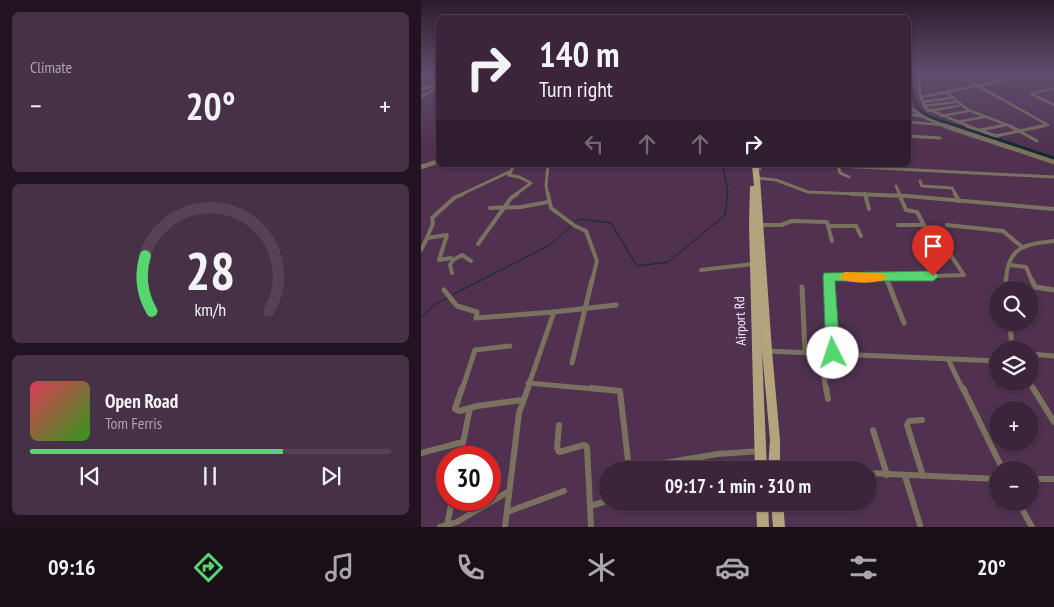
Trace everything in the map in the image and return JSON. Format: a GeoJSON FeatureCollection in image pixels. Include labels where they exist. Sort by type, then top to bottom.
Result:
{"type":"FeatureCollection","features":[{"type":"Feature","properties":{"kind":"main road"},"geometry":{"type":"LineString","coordinates":[[755,171],[775,440],[774,461]]}},
{"type":"Feature","properties":{"kind":"main road","name":"Airport Rd"},"geometry":{"type":"LineString","coordinates":[[755,171],[753,176],[752,224],[761,461]]}},
{"type":"Feature","properties":{"kind":"main road"},"geometry":{"type":"LineString","coordinates":[[762,511],[763,527]]}},
{"type":"Feature","properties":{"kind":"main road"},"geometry":{"type":"LineString","coordinates":[[778,511],[779,527]]}},
{"type":"Feature","properties":{"kind":"street"},"geometry":{"type":"LineString","coordinates":[[922,98],[928,111],[996,136],[1048,124],[1000,98]]}},
{"type":"Feature","properties":{"kind":"street"},"geometry":{"type":"LineString","coordinates":[[923,102],[951,98],[958,106],[968,112],[1008,125],[1037,141]]}},
{"type":"Feature","properties":{"kind":"street"},"geometry":{"type":"LineString","coordinates":[[1039,98],[1054,105]]}},
{"type":"Feature","properties":{"kind":"street"},"geometry":{"type":"LineString","coordinates":[[925,106],[955,102]]}},
{"type":"Feature","properties":{"kind":"street"},"geometry":{"type":"LineString","coordinates":[[928,111],[958,106]]}},
{"type":"Feature","properties":{"kind":"street"},"geometry":{"type":"LineString","coordinates":[[911,109],[920,116]]}},
{"type":"Feature","properties":{"kind":"street"},"geometry":{"type":"LineString","coordinates":[[940,116],[968,112]]}},
{"type":"Feature","properties":{"kind":"street"},"geometry":{"type":"LineString","coordinates":[[911,114],[1054,162]]}},
{"type":"Feature","properties":{"kind":"street"},"geometry":{"type":"LineString","coordinates":[[956,122],[985,117]]}},
{"type":"Feature","properties":{"kind":"street"},"geometry":{"type":"LineString","coordinates":[[911,122],[945,125]]}},
{"type":"Feature","properties":{"kind":"street"},"geometry":{"type":"LineString","coordinates":[[979,130],[1008,125]]}},
{"type":"Feature","properties":{"kind":"street"},"geometry":{"type":"LineString","coordinates":[[911,136],[940,138]]}},
{"type":"Feature","properties":{"kind":"street"},"geometry":{"type":"LineString","coordinates":[[421,167],[436,162]]}},
{"type":"Feature","properties":{"kind":"street"},"geometry":{"type":"LineString","coordinates":[[421,250],[433,223],[432,218],[451,200],[509,172],[513,167]]}},
{"type":"Feature","properties":{"kind":"street"},"geometry":{"type":"LineString","coordinates":[[548,167],[545,184],[548,202],[553,211],[586,231],[597,259],[572,363]]}},
{"type":"Feature","properties":{"kind":"street"},"geometry":{"type":"LineString","coordinates":[[838,167],[840,173],[849,177]]}},
{"type":"Feature","properties":{"kind":"street"},"geometry":{"type":"LineString","coordinates":[[890,167],[1054,177]]}},
{"type":"Feature","properties":{"kind":"street"},"geometry":{"type":"LineString","coordinates":[[755,171],[808,192],[900,196],[1054,209]]}},
{"type":"Feature","properties":{"kind":"street"},"geometry":{"type":"LineString","coordinates":[[478,244],[504,208],[516,194],[531,182],[510,175],[509,172]]}},
{"type":"Feature","properties":{"kind":"street"},"geometry":{"type":"LineString","coordinates":[[920,181],[922,186],[952,188],[959,201]]}},
{"type":"Feature","properties":{"kind":"street"},"geometry":{"type":"LineString","coordinates":[[833,353],[828,277],[964,275],[944,244],[935,242],[917,212],[906,210],[896,186]]}},
{"type":"Feature","properties":{"kind":"street"},"geometry":{"type":"LineString","coordinates":[[865,194],[869,209]]}},
{"type":"Feature","properties":{"kind":"street"},"geometry":{"type":"LineString","coordinates":[[490,208],[548,202]]}},
{"type":"Feature","properties":{"kind":"street"},"geometry":{"type":"LineString","coordinates":[[760,224],[781,224],[792,221],[826,222],[830,226],[832,241]]}},
{"type":"Feature","properties":{"kind":"street"},"geometry":{"type":"LineString","coordinates":[[898,225],[924,225]]}},
{"type":"Feature","properties":{"kind":"street"},"geometry":{"type":"LineString","coordinates":[[947,225],[1003,231],[1022,247]]}},
{"type":"Feature","properties":{"kind":"street"},"geometry":{"type":"LineString","coordinates":[[830,226],[856,226],[861,236]]}},
{"type":"Feature","properties":{"kind":"street"},"geometry":{"type":"LineString","coordinates":[[427,238],[447,235],[439,260],[449,258],[453,260]]}},
{"type":"Feature","properties":{"kind":"street"},"geometry":{"type":"LineString","coordinates":[[1006,281],[1009,265],[1022,247],[1054,241]]}},
{"type":"Feature","properties":{"kind":"street"},"geometry":{"type":"LineString","coordinates":[[452,273],[450,265],[453,260],[462,255],[471,260]]}},
{"type":"Feature","properties":{"kind":"street"},"geometry":{"type":"LineString","coordinates":[[701,270],[753,264]]}},
{"type":"Feature","properties":{"kind":"street"},"geometry":{"type":"LineString","coordinates":[[1009,265],[1025,267],[1035,287],[1054,290]]}},
{"type":"Feature","properties":{"kind":"street"},"geometry":{"type":"LineString","coordinates":[[886,277],[904,323]]}},
{"type":"Feature","properties":{"kind":"street"},"geometry":{"type":"LineString","coordinates":[[801,287],[805,352]]}},
{"type":"Feature","properties":{"kind":"street"},"geometry":{"type":"LineString","coordinates":[[447,295],[462,308],[477,312],[476,318],[586,310],[616,305]]}},
{"type":"Feature","properties":{"kind":"street"},"geometry":{"type":"LineString","coordinates":[[505,527],[516,428],[522,400],[554,312]]}},
{"type":"Feature","properties":{"kind":"street"},"geometry":{"type":"LineString","coordinates":[[510,346],[475,350],[455,409],[459,411],[522,400]]}},
{"type":"Feature","properties":{"kind":"street"},"geometry":{"type":"LineString","coordinates":[[757,351],[989,361]]}},
{"type":"Feature","properties":{"kind":"street"},"geometry":{"type":"LineString","coordinates":[[820,353],[828,399]]}},
{"type":"Feature","properties":{"kind":"street"},"geometry":{"type":"LineString","coordinates":[[1039,355],[1054,356]]}},
{"type":"Feature","properties":{"kind":"street"},"geometry":{"type":"LineString","coordinates":[[949,359],[999,461]]}},
{"type":"Feature","properties":{"kind":"street"},"geometry":{"type":"LineString","coordinates":[[528,383],[620,391],[628,461]]}},
{"type":"Feature","properties":{"kind":"street"},"geometry":{"type":"LineString","coordinates":[[1035,391],[1054,422]]}},
{"type":"Feature","properties":{"kind":"street"},"geometry":{"type":"LineString","coordinates":[[462,446],[470,408]]}},
{"type":"Feature","properties":{"kind":"street"},"geometry":{"type":"LineString","coordinates":[[922,420],[909,421],[907,425],[923,476]]}},
{"type":"Feature","properties":{"kind":"street"},"geometry":{"type":"LineString","coordinates":[[559,425],[559,452],[584,445],[587,447],[591,527]]}},
{"type":"Feature","properties":{"kind":"street"},"geometry":{"type":"LineString","coordinates":[[873,430],[887,474]]}},
{"type":"Feature","properties":{"kind":"street"},"geometry":{"type":"LineString","coordinates":[[421,453],[463,442]]}},
{"type":"Feature","properties":{"kind":"street"},"geometry":{"type":"LineString","coordinates":[[676,461],[717,454],[760,451]]}},
{"type":"Feature","properties":{"kind":"street"},"geometry":{"type":"LineString","coordinates":[[877,474],[989,479]]}},
{"type":"Feature","properties":{"kind":"street"},"geometry":{"type":"LineString","coordinates":[[905,476],[920,525]]}},
{"type":"Feature","properties":{"kind":"street"},"geometry":{"type":"LineString","coordinates":[[1039,479],[1054,479]]}},
{"type":"Feature","properties":{"kind":"street"},"geometry":{"type":"LineString","coordinates":[[443,526],[462,519],[509,491]]}},
{"type":"Feature","properties":{"kind":"street"},"geometry":{"type":"LineString","coordinates":[[507,512],[564,491]]}},
{"type":"Feature","properties":{"kind":"street"},"geometry":{"type":"LineString","coordinates":[[590,506],[599,503]]}},
{"type":"Feature","properties":{"kind":"street"},"geometry":{"type":"LineString","coordinates":[[443,526],[448,511]]}},
{"type":"Feature","properties":{"kind":"street"},"geometry":{"type":"LineString","coordinates":[[1023,511],[1032,527]]}},
{"type":"Feature","properties":{"kind":"waterway"},"geometry":{"type":"LineString","coordinates":[[914,98],[917,106],[928,116],[960,127]]}},
{"type":"Feature","properties":{"kind":"waterway"},"geometry":{"type":"LineString","coordinates":[[957,126],[1054,158]]}},
{"type":"Feature","properties":{"kind":"waterway"},"geometry":{"type":"LineString","coordinates":[[574,223],[579,219],[611,223],[637,266],[668,262],[725,215],[728,191],[722,167]]}},
{"type":"Feature","properties":{"kind":"waterway"},"geometry":{"type":"LineString","coordinates":[[452,295],[550,245],[571,226]]}},
{"type":"Feature","properties":{"kind":"waterway"},"geometry":{"type":"LineString","coordinates":[[421,317],[434,305],[449,297]]}},
{"type":"Feature","properties":{"kind":"slow traffic"},"geometry":{"type":"LineString","coordinates":[[845,277],[881,277]]}},
{"type":"Feature","properties":{"kind":"route"},"geometry":{"type":"LineString","coordinates":[[833,353],[827,279],[829,276],[871,278],[933,276]]}}]}
